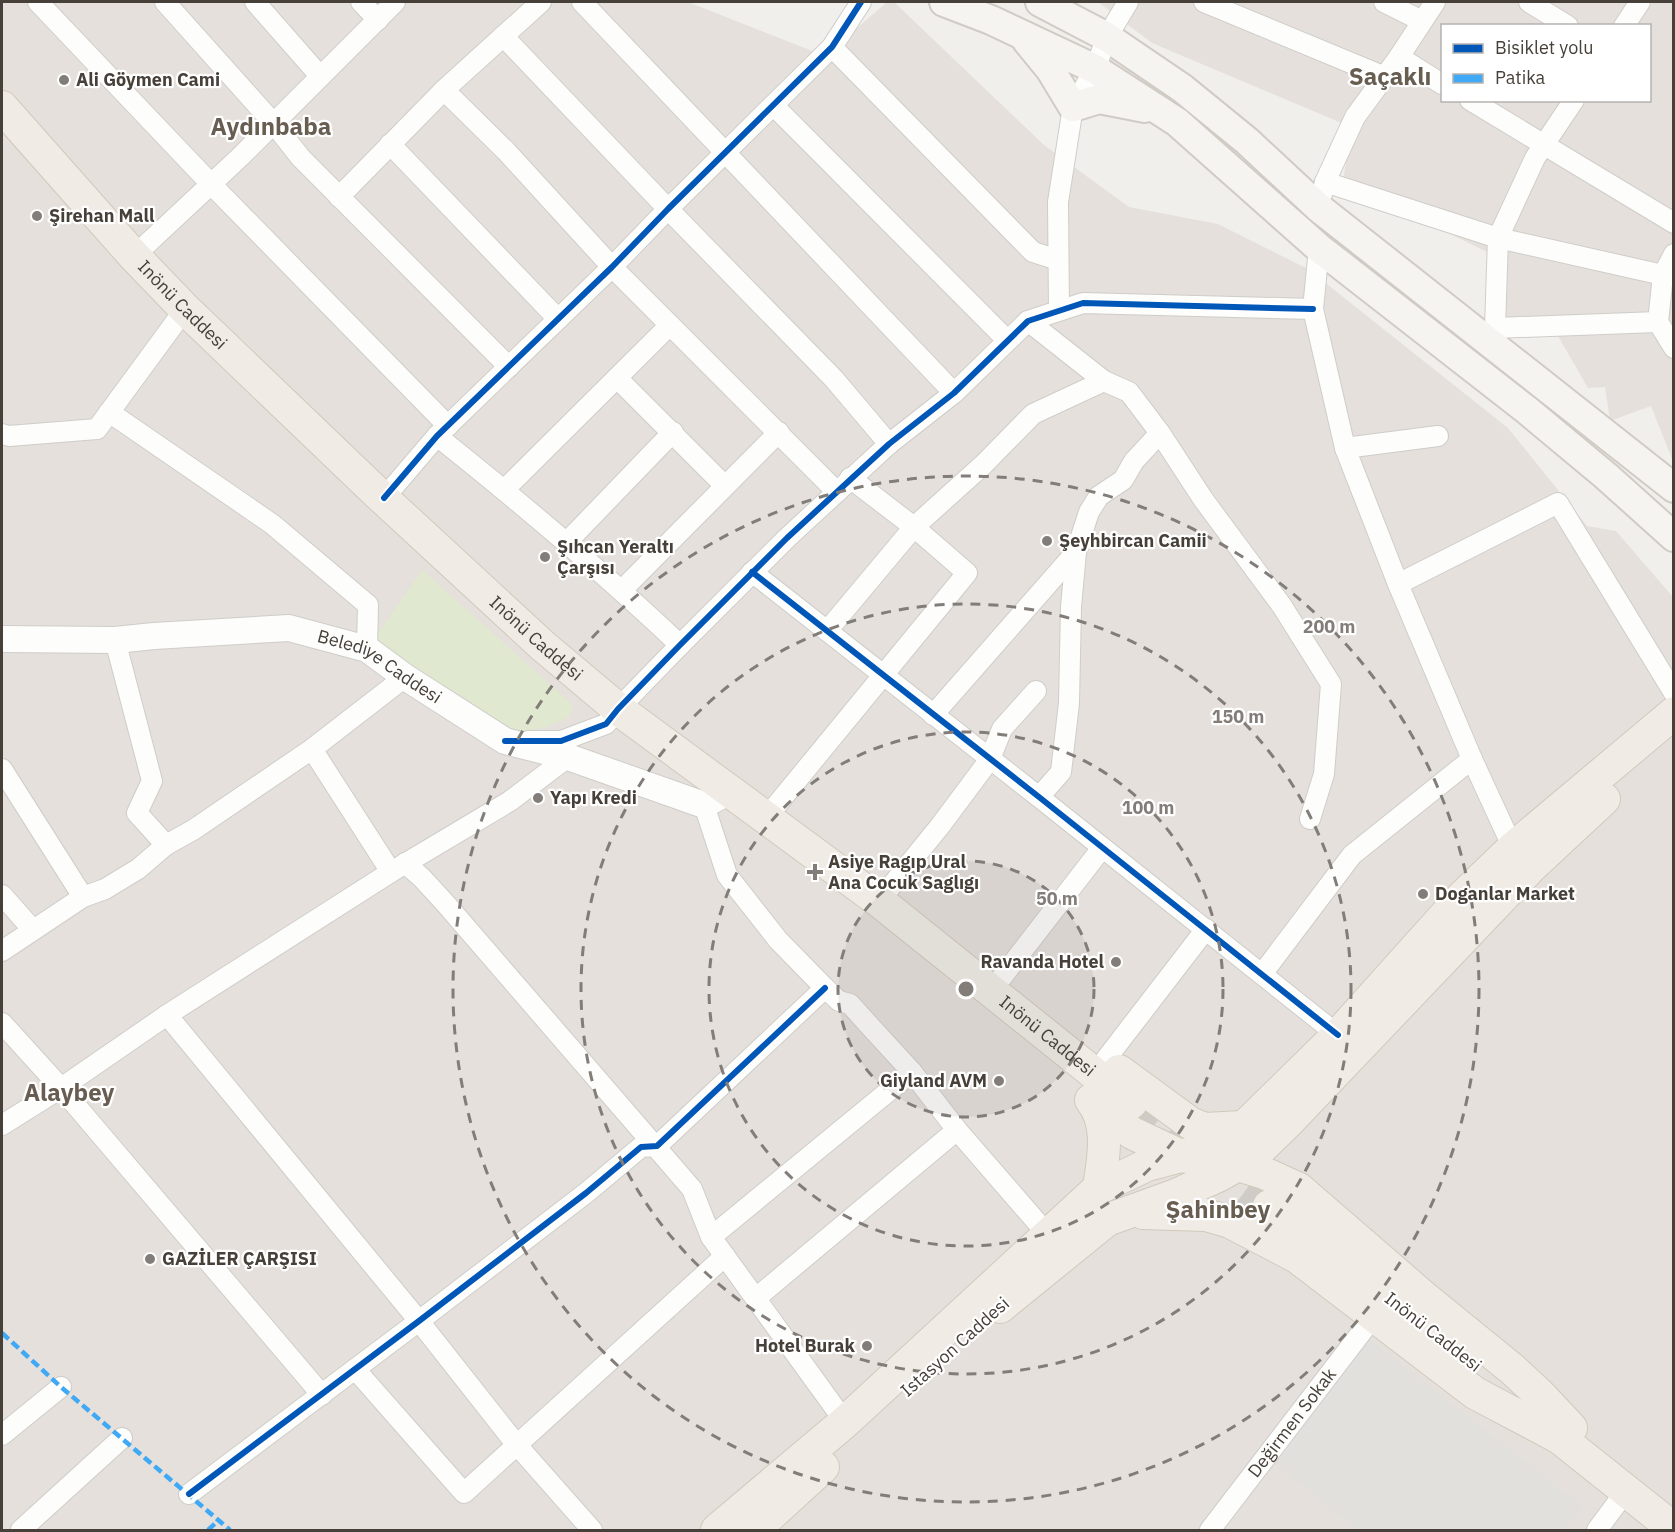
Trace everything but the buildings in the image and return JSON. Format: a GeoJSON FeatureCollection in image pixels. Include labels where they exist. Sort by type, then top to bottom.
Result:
{"type":"FeatureCollection","features":[{"type":"Feature","properties":{"kind":"main road"},"geometry":{"type":"LineString","coordinates":[[944,2],[1022,34],[1095,69],[1177,122],[1319,248],[1528,411],[1674,537]]}},
{"type":"Feature","properties":{"kind":"main road"},"geometry":{"type":"LineString","coordinates":[[1040,2],[1107,37],[1182,88],[1246,141],[1322,195],[1497,338],[1674,488]]}},
{"type":"Feature","properties":{"kind":"main road"},"geometry":{"type":"LineString","coordinates":[[1022,34],[1050,69],[1073,107],[1099,99],[1159,111]]}},
{"type":"Feature","properties":{"kind":"main road","name":"Inönü Caddesi"},"geometry":{"type":"LineString","coordinates":[[2,107],[134,256],[185,309],[543,646],[618,709],[717,798],[766,818],[879,901],[1131,1102]]}},
{"type":"Feature","properties":{"kind":"main road"},"geometry":{"type":"LineString","coordinates":[[1522,857],[1674,712]]}},
{"type":"Feature","properties":{"kind":"main road"},"geometry":{"type":"LineString","coordinates":[[717,1530],[845,1422],[1099,1188],[1147,1166],[1214,1147],[1234,1137],[1338,1035],[1460,899],[1522,857],[1674,735]]}},
{"type":"Feature","properties":{"kind":"main road","name":"Istasyon Caddesi"},"geometry":{"type":"LineString","coordinates":[[754,1530],[1016,1293],[1107,1220],[1176,1195],[1220,1175],[1252,1156],[1288,1121],[1522,857]]}},
{"type":"Feature","properties":{"kind":"main road"},"geometry":{"type":"LineString","coordinates":[[879,901],[930,920],[1106,1059],[1130,1081],[1190,1123],[1205,1129],[1222,1130],[1244,1127]]}},
{"type":"Feature","properties":{"kind":"main road"},"geometry":{"type":"LineString","coordinates":[[879,901],[906,935],[977,1000],[1041,1051],[1077,1084],[1100,1110],[1132,1133],[1181,1156],[1238,1165],[1264,1173],[1299,1189],[1426,1299],[1512,1369],[1539,1394],[1566,1433],[1626,1491],[1674,1529]]}},
{"type":"Feature","properties":{"kind":"main road"},"geometry":{"type":"LineString","coordinates":[[1099,1188],[1104,1147],[1100,1110]]}},
{"type":"Feature","properties":{"kind":"main road"},"geometry":{"type":"LineString","coordinates":[[1288,1121],[1286,1155],[1299,1189]]}},
{"type":"Feature","properties":{"kind":"main road","name":"Inönü Caddesi"},"geometry":{"type":"LineString","coordinates":[[1269,1206],[1566,1433]]}},
{"type":"Feature","properties":{"kind":"main road"},"geometry":{"type":"LineString","coordinates":[[1131,1212],[1206,1215],[1230,1222],[1298,1257],[1475,1393],[1566,1433],[1637,1476],[1674,1506]]}},
{"type":"Feature","properties":{"kind":"street"},"geometry":{"type":"LineString","coordinates":[[38,2],[442,431],[504,490],[622,590],[680,645]]}},
{"type":"Feature","properties":{"kind":"street"},"geometry":{"type":"LineString","coordinates":[[165,2],[274,124],[301,158],[509,367]]}},
{"type":"Feature","properties":{"kind":"street"},"geometry":{"type":"LineString","coordinates":[[255,2],[320,76]]}},
{"type":"Feature","properties":{"kind":"street"},"geometry":{"type":"LineString","coordinates":[[361,2],[378,20]]}},
{"type":"Feature","properties":{"kind":"street"},"geometry":{"type":"LineString","coordinates":[[134,256],[274,124],[395,2]]}},
{"type":"Feature","properties":{"kind":"street"},"geometry":{"type":"LineString","coordinates":[[339,197],[444,90],[541,2]]}},
{"type":"Feature","properties":{"kind":"street"},"geometry":{"type":"LineString","coordinates":[[582,2],[954,393]]}},
{"type":"Feature","properties":{"kind":"street"},"geometry":{"type":"LineString","coordinates":[[384,498],[442,431],[612,267],[832,47],[861,2]]}},
{"type":"Feature","properties":{"kind":"street"},"geometry":{"type":"LineString","coordinates":[[1059,310],[1058,202],[1073,107],[1095,69],[1107,37],[1128,2]]}},
{"type":"Feature","properties":{"kind":"street"},"geometry":{"type":"LineString","coordinates":[[1204,2],[1384,77]]}},
{"type":"Feature","properties":{"kind":"street"},"geometry":{"type":"LineString","coordinates":[[1384,2],[1422,21]]}},
{"type":"Feature","properties":{"kind":"street"},"geometry":{"type":"LineString","coordinates":[[1435,2],[1399,57],[1355,117],[1322,195],[1663,275]]}},
{"type":"Feature","properties":{"kind":"street"},"geometry":{"type":"LineString","coordinates":[[1529,2],[1565,24]]}},
{"type":"Feature","properties":{"kind":"street"},"geometry":{"type":"LineString","coordinates":[[1625,24],[1640,2]]}},
{"type":"Feature","properties":{"kind":"street"},"geometry":{"type":"LineString","coordinates":[[503,36],[834,379],[889,444]]}},
{"type":"Feature","properties":{"kind":"street"},"geometry":{"type":"LineString","coordinates":[[832,47],[1033,252],[1058,260]]}},
{"type":"Feature","properties":{"kind":"street"},"geometry":{"type":"LineString","coordinates":[[1399,57],[1441,83]]}},
{"type":"Feature","properties":{"kind":"street"},"geometry":{"type":"LineString","coordinates":[[444,90],[506,151],[612,267],[779,432],[843,485],[914,527],[967,573],[766,818]]}},
{"type":"Feature","properties":{"kind":"street"},"geometry":{"type":"LineString","coordinates":[[1473,102],[1674,223]]}},
{"type":"Feature","properties":{"kind":"street"},"geometry":{"type":"LineString","coordinates":[[1573,102],[1535,158],[1498,238],[1497,338],[1658,322]]}},
{"type":"Feature","properties":{"kind":"street"},"geometry":{"type":"LineString","coordinates":[[774,106],[1007,340]]}},
{"type":"Feature","properties":{"kind":"street"},"geometry":{"type":"LineString","coordinates":[[390,144],[558,319]]}},
{"type":"Feature","properties":{"kind":"street"},"geometry":{"type":"LineString","coordinates":[[1319,248],[1313,309],[1346,448],[1398,584],[1472,759],[1522,857]]}},
{"type":"Feature","properties":{"kind":"street"},"geometry":{"type":"LineString","coordinates":[[1674,254],[1663,275],[1658,322],[1674,348]]}},
{"type":"Feature","properties":{"kind":"street"},"geometry":{"type":"LineString","coordinates":[[504,741],[561,741],[606,724],[618,709],[752,572],[765,562],[787,537],[889,444],[954,393],[1028,321],[1083,303],[1313,309]]}},
{"type":"Feature","properties":{"kind":"street"},"geometry":{"type":"LineString","coordinates":[[2,434],[98,429],[185,309]]}},
{"type":"Feature","properties":{"kind":"street"},"geometry":{"type":"LineString","coordinates":[[1028,321],[1104,381],[1129,392],[1160,433],[1203,499],[1282,606],[1331,684],[1324,774],[1310,819]]}},
{"type":"Feature","properties":{"kind":"street"},"geometry":{"type":"LineString","coordinates":[[504,490],[670,325]]}},
{"type":"Feature","properties":{"kind":"street"},"geometry":{"type":"LineString","coordinates":[[617,378],[725,486]]}},
{"type":"Feature","properties":{"kind":"street"},"geometry":{"type":"LineString","coordinates":[[827,631],[914,527],[984,464],[1033,414],[1104,381]]}},
{"type":"Feature","properties":{"kind":"street"},"geometry":{"type":"LineString","coordinates":[[109,412],[272,524],[368,605],[367,649]]}},
{"type":"Feature","properties":{"kind":"street"},"geometry":{"type":"LineString","coordinates":[[567,542],[673,432]]}},
{"type":"Feature","properties":{"kind":"street"},"geometry":{"type":"LineString","coordinates":[[622,590],[779,432]]}},
{"type":"Feature","properties":{"kind":"street"},"geometry":{"type":"LineString","coordinates":[[1039,797],[1061,772],[1069,703],[1071,607],[1076,552],[1089,512],[1099,496],[1123,480],[1134,461],[1160,433]]}},
{"type":"Feature","properties":{"kind":"street"},"geometry":{"type":"LineString","coordinates":[[1346,448],[1438,436]]}},
{"type":"Feature","properties":{"kind":"street"},"geometry":{"type":"LineString","coordinates":[[1398,584],[1558,503],[1674,693]]}},
{"type":"Feature","properties":{"kind":"street"},"geometry":{"type":"LineString","coordinates":[[933,715],[1076,552]]}},
{"type":"Feature","properties":{"kind":"street"},"geometry":{"type":"LineString","coordinates":[[752,572],[1338,1035]]}},
{"type":"Feature","properties":{"kind":"street","name":"Belediye Caddesi"},"geometry":{"type":"LineString","coordinates":[[2,639],[115,640],[289,628],[367,649],[405,677],[504,741],[717,798]]}},
{"type":"Feature","properties":{"kind":"street"},"geometry":{"type":"LineString","coordinates":[[115,640],[152,781],[138,813],[166,845]]}},
{"type":"Feature","properties":{"kind":"street"},"geometry":{"type":"LineString","coordinates":[[2,951],[83,897],[105,890],[138,869],[166,845],[194,830],[312,749],[405,677]]}},
{"type":"Feature","properties":{"kind":"street"},"geometry":{"type":"LineString","coordinates":[[879,901],[940,826],[990,759],[1002,729],[1036,691]]}},
{"type":"Feature","properties":{"kind":"street"},"geometry":{"type":"LineString","coordinates":[[312,749],[398,868],[422,878],[445,903],[692,1189],[711,1237],[845,1422]]}},
{"type":"Feature","properties":{"kind":"street"},"geometry":{"type":"LineString","coordinates":[[2,1125],[61,1088],[166,1015],[398,868],[510,801],[568,757]]}},
{"type":"Feature","properties":{"kind":"street"},"geometry":{"type":"LineString","coordinates":[[1263,974],[1352,855],[1472,759]]}},
{"type":"Feature","properties":{"kind":"street"},"geometry":{"type":"LineString","coordinates":[[2,769],[83,897]]}},
{"type":"Feature","properties":{"kind":"street"},"geometry":{"type":"LineString","coordinates":[[717,798],[727,874],[778,940],[839,1001],[850,1005],[912,1072],[957,1130],[1048,1235]]}},
{"type":"Feature","properties":{"kind":"street"},"geometry":{"type":"LineString","coordinates":[[1002,977],[1102,848]]}},
{"type":"Feature","properties":{"kind":"street"},"geometry":{"type":"LineString","coordinates":[[2,895],[33,930]]}},
{"type":"Feature","properties":{"kind":"street"},"geometry":{"type":"LineString","coordinates":[[1106,1059],[1206,929]]}},
{"type":"Feature","properties":{"kind":"street"},"geometry":{"type":"LineString","coordinates":[[189,1494],[419,1321],[641,1147],[657,1146],[825,988]]}},
{"type":"Feature","properties":{"kind":"street"},"geometry":{"type":"LineString","coordinates":[[166,1015],[419,1321],[516,1443],[592,1530]]}},
{"type":"Feature","properties":{"kind":"street"},"geometry":{"type":"LineString","coordinates":[[2,1023],[61,1088],[322,1395]]}},
{"type":"Feature","properties":{"kind":"street"},"geometry":{"type":"LineString","coordinates":[[711,1237],[912,1072]]}},
{"type":"Feature","properties":{"kind":"street"},"geometry":{"type":"LineString","coordinates":[[756,1298],[957,1130]]}},
{"type":"Feature","properties":{"kind":"street"},"geometry":{"type":"LineString","coordinates":[[355,1369],[464,1493],[516,1443],[725,1256]]}},
{"type":"Feature","properties":{"kind":"street","name":"Değirmen Sokak"},"geometry":{"type":"LineString","coordinates":[[1210,1530],[1374,1316]]}},
{"type":"Feature","properties":{"kind":"street"},"geometry":{"type":"LineString","coordinates":[[2,1435],[61,1387]]}},
{"type":"Feature","properties":{"kind":"street"},"geometry":{"type":"LineString","coordinates":[[21,1530],[122,1438]]}},
{"type":"Feature","properties":{"kind":"street"},"geometry":{"type":"LineString","coordinates":[[1597,1530],[1626,1491]]}},
{"type":"Feature","properties":{"kind":"shaded area"},"geometry":{"type":"Polygon","coordinates":[[[2,2],[688,2],[825,56],[887,2],[894,2],[1044,145],[1129,207],[1218,224],[1308,269],[1508,428],[1587,526],[1616,531],[1673,597],[1673,1530],[2,1530],[2,2]]]}},
{"type":"Feature","properties":{"kind":"shaded area"},"geometry":{"type":"Polygon","coordinates":[[[1098,2],[1673,2],[1672,459],[1651,406],[1610,421],[1605,387],[1588,388],[1558,336],[1495,327],[1497,257],[1343,181],[1351,127],[1152,43],[1098,2]]]}},
{"type":"Feature","properties":{"kind":"shaded area"},"geometry":{"type":"Polygon","coordinates":[[[1368,1338],[1584,1507],[1563,1530],[1358,1530],[1272,1462],[1368,1338]]]}},
{"type":"Feature","properties":{"kind":"green space"},"geometry":{"type":"Polygon","coordinates":[[[422,570],[573,705],[569,717],[545,728],[517,731],[394,660],[371,644],[422,570]]]}},
{"type":"Feature","properties":{"kind":"tunnel"},"geometry":{"type":"LineString","coordinates":[[1131,1103],[1269,1206]]}},
{"type":"Feature","properties":{"kind":"marked path"},"geometry":{"type":"LineString","coordinates":[[2,1333],[61,1387],[230,1530]]}},
{"type":"Feature","properties":{"kind":"marked path"},"geometry":{"type":"LineString","coordinates":[[208,1530],[219,1520]]}},
{"type":"Feature","properties":{"kind":"cycle path"},"geometry":{"type":"LineString","coordinates":[[384,498],[437,436],[612,267],[832,47],[861,2]]}},
{"type":"Feature","properties":{"kind":"cycle path"},"geometry":{"type":"LineString","coordinates":[[505,741],[561,741],[606,724],[680,645],[787,538],[889,444],[954,393],[1028,321],[1083,303],[1313,309]]}},
{"type":"Feature","properties":{"kind":"cycle path"},"geometry":{"type":"LineString","coordinates":[[752,572],[1338,1035]]}},
{"type":"Feature","properties":{"kind":"cycle path"},"geometry":{"type":"LineString","coordinates":[[189,1494],[586,1193],[641,1147],[657,1146],[825,988]]}},
{"type":"Feature","properties":{"kind":"place","name":"Ali Göymen Cami"},"geometry":{"type":"Point","coordinates":[64,80]}},
{"type":"Feature","properties":{"kind":"place","name":"Şirehan Mall"},"geometry":{"type":"Point","coordinates":[37,216]}},
{"type":"Feature","properties":{"kind":"place","name":"Şeyhbircan Camii"},"geometry":{"type":"Point","coordinates":[1047,541]}},
{"type":"Feature","properties":{"kind":"place","name":"Şıhcan Yeraltı Çarşısı"},"geometry":{"type":"Point","coordinates":[545,557]}},
{"type":"Feature","properties":{"kind":"place","name":"Yapı Kredi"},"geometry":{"type":"Point","coordinates":[538,798]}},
{"type":"Feature","properties":{"kind":"place","name":"Asiye Ragıp Ural Ana Cocuk Saglıgı"},"geometry":{"type":"Point","coordinates":[815,872]}},
{"type":"Feature","properties":{"kind":"place","name":"Doganlar Market"},"geometry":{"type":"Point","coordinates":[1423,894]}},
{"type":"Feature","properties":{"kind":"place","name":"Ravanda Hotel"},"geometry":{"type":"Point","coordinates":[1116,962]}},
{"type":"Feature","properties":{"kind":"place","name":"Giyland AVM"},"geometry":{"type":"Point","coordinates":[999,1081]}},
{"type":"Feature","properties":{"kind":"place","name":"GAZİLER ÇARŞISI"},"geometry":{"type":"Point","coordinates":[150,1259]}},
{"type":"Feature","properties":{"kind":"place","name":"Hotel Burak"},"geometry":{"type":"Point","coordinates":[867,1346]}},
{"type":"Feature","properties":{"kind":"district","name":"Saçaklı"},"geometry":{"type":"Point","coordinates":[1390,77]}},
{"type":"Feature","properties":{"kind":"district","name":"Aydınbaba"},"geometry":{"type":"Point","coordinates":[271,127]}},
{"type":"Feature","properties":{"kind":"district","name":"Alaybey"},"geometry":{"type":"Point","coordinates":[69,1093]}},
{"type":"Feature","properties":{"kind":"district","name":"Şahinbey"},"geometry":{"type":"Point","coordinates":[1218,1210]}}]}
